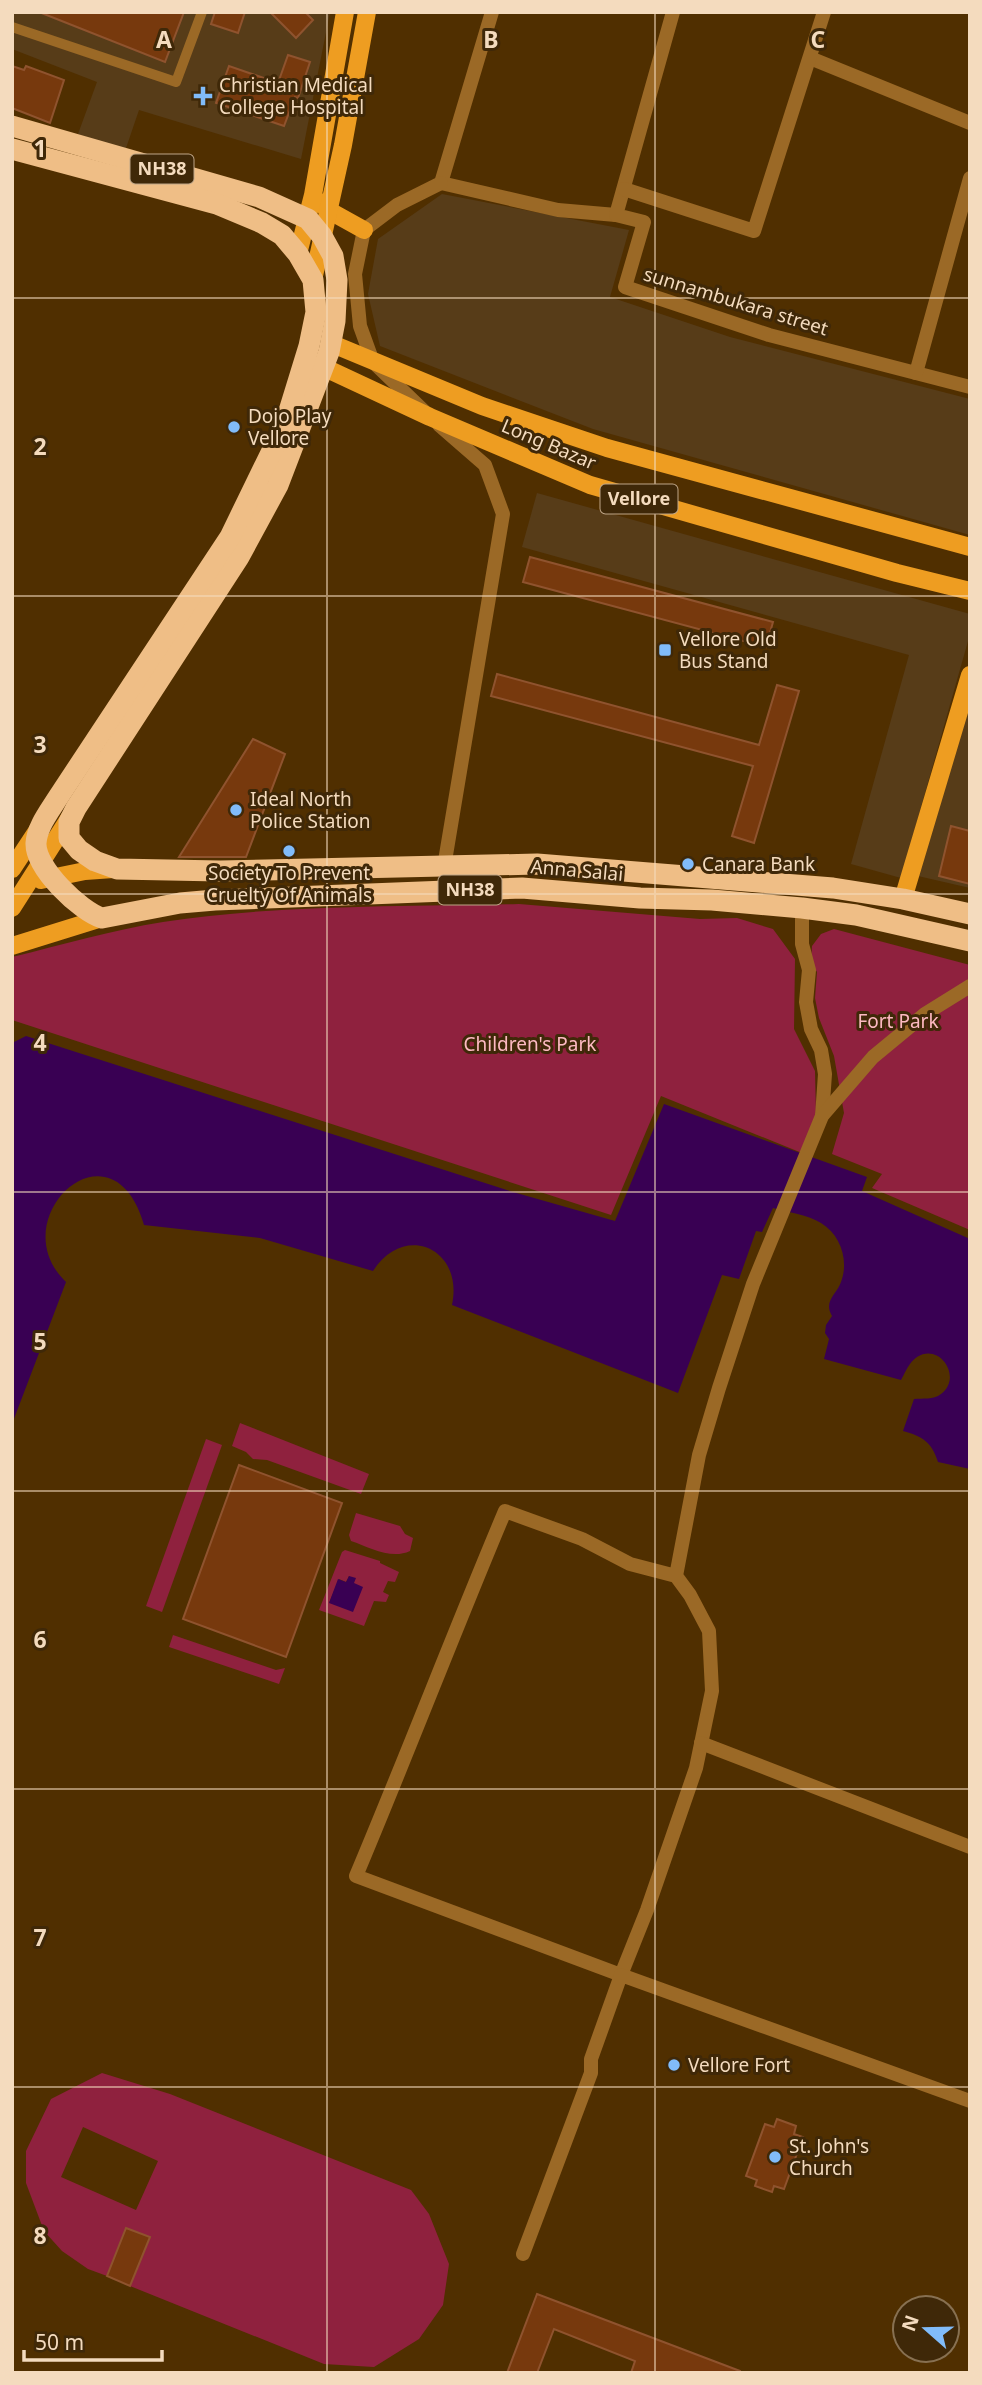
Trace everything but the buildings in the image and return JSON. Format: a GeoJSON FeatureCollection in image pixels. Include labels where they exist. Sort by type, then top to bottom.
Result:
{"type":"FeatureCollection","features":[{"type":"Feature","properties":{"kind":"highway","name":"NH38"},"geometry":{"type":"LineString","coordinates":[[12,126],[259,197],[308,219],[333,256],[337,280],[335,321],[330,343],[278,485],[239,557],[76,808]]}},
{"type":"Feature","properties":{"kind":"highway","name":"NH38"},"geometry":{"type":"LineString","coordinates":[[12,149],[217,204],[261,223],[282,235],[298,254],[313,280],[316,312],[298,388],[285,424],[230,537],[39,830],[36,843],[38,856],[47,870]]}},
{"type":"Feature","properties":{"kind":"highway","name":"Anna Salai"},"geometry":{"type":"LineString","coordinates":[[76,808],[69,822],[69,838],[87,856],[117,869],[220,871],[550,865],[833,888],[970,914]]}},
{"type":"Feature","properties":{"kind":"highway"},"geometry":{"type":"LineString","coordinates":[[47,870],[82,908],[102,918]]}},
{"type":"Feature","properties":{"kind":"highway","name":"Anna Salai"},"geometry":{"type":"LineString","coordinates":[[102,918],[180,903],[215,900],[522,888],[803,908],[856,915],[970,941]]}},
{"type":"Feature","properties":{"kind":"main road"},"geometry":{"type":"LineString","coordinates":[[298,254],[313,195],[345,12]]}},
{"type":"Feature","properties":{"kind":"main road"},"geometry":{"type":"LineString","coordinates":[[313,280],[343,145],[367,12]]}},
{"type":"Feature","properties":{"kind":"main road"},"geometry":{"type":"LineString","coordinates":[[313,195],[328,210],[364,230]]}},
{"type":"Feature","properties":{"kind":"main road"},"geometry":{"type":"LineString","coordinates":[[330,343],[482,406],[607,448],[970,547]]}},
{"type":"Feature","properties":{"kind":"main road","name":"Long Bazar"},"geometry":{"type":"LineString","coordinates":[[323,367],[430,417],[590,485],[897,573],[970,591]]}},
{"type":"Feature","properties":{"kind":"main road"},"geometry":{"type":"LineString","coordinates":[[902,899],[970,675]]}},
{"type":"Feature","properties":{"kind":"main road"},"geometry":{"type":"LineString","coordinates":[[12,893],[47,870],[76,808]]}},
{"type":"Feature","properties":{"kind":"main road"},"geometry":{"type":"LineString","coordinates":[[12,869],[47,815]]}},
{"type":"Feature","properties":{"kind":"main road"},"geometry":{"type":"LineString","coordinates":[[47,870],[117,869]]}},
{"type":"Feature","properties":{"kind":"main road"},"geometry":{"type":"LineString","coordinates":[[12,908],[29,884]]}},
{"type":"Feature","properties":{"kind":"main road"},"geometry":{"type":"LineString","coordinates":[[12,946],[102,918]]}},
{"type":"Feature","properties":{"kind":"street"},"geometry":{"type":"LineString","coordinates":[[441,183],[492,12]]}},
{"type":"Feature","properties":{"kind":"street"},"geometry":{"type":"LineString","coordinates":[[444,867],[503,514],[485,465],[373,362],[360,326],[355,274],[364,230],[397,205],[441,183],[558,210],[616,215],[673,12]]}},
{"type":"Feature","properties":{"kind":"street"},"geometry":{"type":"LineString","coordinates":[[624,190],[754,231],[824,12]]}},
{"type":"Feature","properties":{"kind":"street"},"geometry":{"type":"LineString","coordinates":[[810,58],[970,122]]}},
{"type":"Feature","properties":{"kind":"street"},"geometry":{"type":"LineString","coordinates":[[916,373],[970,178]]}},
{"type":"Feature","properties":{"kind":"street","name":"sunnambukara street"},"geometry":{"type":"LineString","coordinates":[[616,215],[644,222],[625,287],[769,335],[970,387]]}},
{"type":"Feature","properties":{"kind":"street"},"geometry":{"type":"LineString","coordinates":[[803,908],[802,944],[809,970],[806,1002],[811,1029],[821,1050],[825,1074],[822,1116]]}},
{"type":"Feature","properties":{"kind":"street"},"geometry":{"type":"LineString","coordinates":[[676,1576],[699,1455],[752,1284],[822,1116],[873,1057],[925,1014],[970,986]]}},
{"type":"Feature","properties":{"kind":"street"},"geometry":{"type":"LineString","coordinates":[[523,2254],[591,2073],[591,2059],[621,1975],[647,1910],[696,1768],[712,1691],[709,1631],[690,1595],[676,1576],[630,1564],[582,1539],[505,1511],[356,1876],[621,1975],[970,2101]]}},
{"type":"Feature","properties":{"kind":"street"},"geometry":{"type":"LineString","coordinates":[[701,1743],[970,1847]]}},
{"type":"Feature","properties":{"kind":"lane"},"geometry":{"type":"LineString","coordinates":[[12,27],[176,82],[202,12]]}},
{"type":"Feature","properties":{"kind":"shaded area","name":"Christian Medical College Hospital"},"geometry":{"type":"Polygon","coordinates":[[[12,12],[330,12],[301,159],[139,110],[125,151],[78,134],[97,82],[12,49],[12,12]]]}},
{"type":"Feature","properties":{"kind":"shaded area"},"geometry":{"type":"Polygon","coordinates":[[[442,194],[629,230],[610,297],[730,337],[970,399],[970,535],[593,429],[380,346],[368,294],[378,239],[442,194]]]}},
{"type":"Feature","properties":{"kind":"shaded area"},"geometry":{"type":"Polygon","coordinates":[[[537,493],[970,614],[970,634],[901,878],[851,864],[909,655],[522,547],[537,493]]]}},
{"type":"Feature","properties":{"kind":"shaded area"},"geometry":{"type":"Polygon","coordinates":[[[970,705],[970,888],[918,876],[970,705]]]}},
{"type":"Feature","properties":{"kind":"shaded area"},"geometry":{"type":"Polygon","coordinates":[[[26,1036],[513,1192],[615,1221],[664,1104],[867,1177],[862,1191],[970,1239],[970,1469],[938,1462],[933,1449],[925,1441],[903,1431],[914,1399],[935,1397],[947,1387],[949,1371],[941,1358],[934,1354],[917,1357],[901,1380],[824,1359],[829,1339],[825,1333],[826,1325],[832,1316],[829,1306],[843,1274],[842,1249],[834,1234],[816,1220],[773,1208],[762,1232],[756,1231],[739,1279],[722,1275],[678,1393],[452,1305],[453,1285],[449,1269],[440,1256],[429,1248],[415,1245],[400,1248],[386,1256],[373,1271],[260,1238],[144,1225],[129,1193],[109,1178],[88,1178],[68,1188],[53,1207],[46,1231],[49,1257],[66,1282],[12,1424],[12,1043],[26,1036]]]}},
{"type":"Feature","properties":{"kind":"shaded area"},"geometry":{"type":"Polygon","coordinates":[[[349,1576],[356,1578],[354,1583],[363,1587],[353,1612],[329,1603],[338,1579],[346,1582],[349,1576]]]}},
{"type":"Feature","properties":{"kind":"green space","name":"Children's Park"},"geometry":{"type":"Polygon","coordinates":[[[519,904],[700,919],[737,918],[773,929],[795,959],[794,1029],[815,1071],[816,1114],[802,1153],[661,1096],[611,1215],[12,1020],[12,957],[106,933],[163,922],[252,912],[341,907],[519,904]]]}},
{"type":"Feature","properties":{"kind":"green space","name":"Fort Park"},"geometry":{"type":"Polygon","coordinates":[[[834,929],[970,965],[970,1230],[872,1188],[882,1174],[832,1154],[844,1113],[834,1056],[819,1018],[815,998],[817,972],[811,962],[812,946],[821,934],[834,929]]]}},
{"type":"Feature","properties":{"kind":"green space"},"geometry":{"type":"Polygon","coordinates":[[[240,1423],[369,1474],[361,1494],[267,1460],[253,1459],[246,1452],[232,1446],[240,1423]]]}},
{"type":"Feature","properties":{"kind":"green space"},"geometry":{"type":"Polygon","coordinates":[[[206,1439],[222,1445],[162,1612],[146,1606],[206,1439]]]}},
{"type":"Feature","properties":{"kind":"green space"},"geometry":{"type":"Polygon","coordinates":[[[356,1513],[400,1526],[405,1534],[413,1538],[410,1551],[388,1553],[351,1541],[349,1535],[356,1513]]]}},
{"type":"Feature","properties":{"kind":"green space"},"geometry":{"type":"Polygon","coordinates":[[[345,1550],[380,1561],[399,1572],[395,1582],[388,1581],[383,1592],[389,1595],[386,1602],[374,1601],[364,1626],[319,1610],[345,1550]],[[349,1576],[346,1582],[339,1579],[329,1603],[354,1583],[349,1576]]]}},
{"type":"Feature","properties":{"kind":"green space"},"geometry":{"type":"Polygon","coordinates":[[[173,1635],[276,1670],[285,1668],[279,1684],[169,1647],[173,1635]]]}},
{"type":"Feature","properties":{"kind":"green space"},"geometry":{"type":"Polygon","coordinates":[[[102,2073],[170,2094],[411,2190],[429,2214],[449,2264],[443,2305],[419,2339],[374,2367],[324,2364],[130,2286],[149,2237],[126,2228],[107,2276],[88,2269],[62,2251],[44,2231],[26,2183],[26,2151],[51,2099],[102,2073]],[[83,2127],[61,2177],[136,2210],[158,2161],[83,2127]]]}},
{"type":"Feature","properties":{"kind":"place","name":"Christian Medical College Hospital"},"geometry":{"type":"Point","coordinates":[203,96]}},
{"type":"Feature","properties":{"kind":"place","name":"Dojo Play Vellore"},"geometry":{"type":"Point","coordinates":[234,427]}},
{"type":"Feature","properties":{"kind":"place","name":"Vellore Old Bus Stand"},"geometry":{"type":"Point","coordinates":[665,650]}},
{"type":"Feature","properties":{"kind":"place","name":"Ideal North Police Station"},"geometry":{"type":"Point","coordinates":[236,810]}},
{"type":"Feature","properties":{"kind":"place","name":"Society To Prevent Cruelty Of Animals"},"geometry":{"type":"Point","coordinates":[289,851]}},
{"type":"Feature","properties":{"kind":"place","name":"Canara Bank"},"geometry":{"type":"Point","coordinates":[688,864]}},
{"type":"Feature","properties":{"kind":"place","name":"Vellore Fort"},"geometry":{"type":"Point","coordinates":[674,2065]}},
{"type":"Feature","properties":{"kind":"place","name":"St. John's Church"},"geometry":{"type":"Point","coordinates":[775,2157]}}]}
